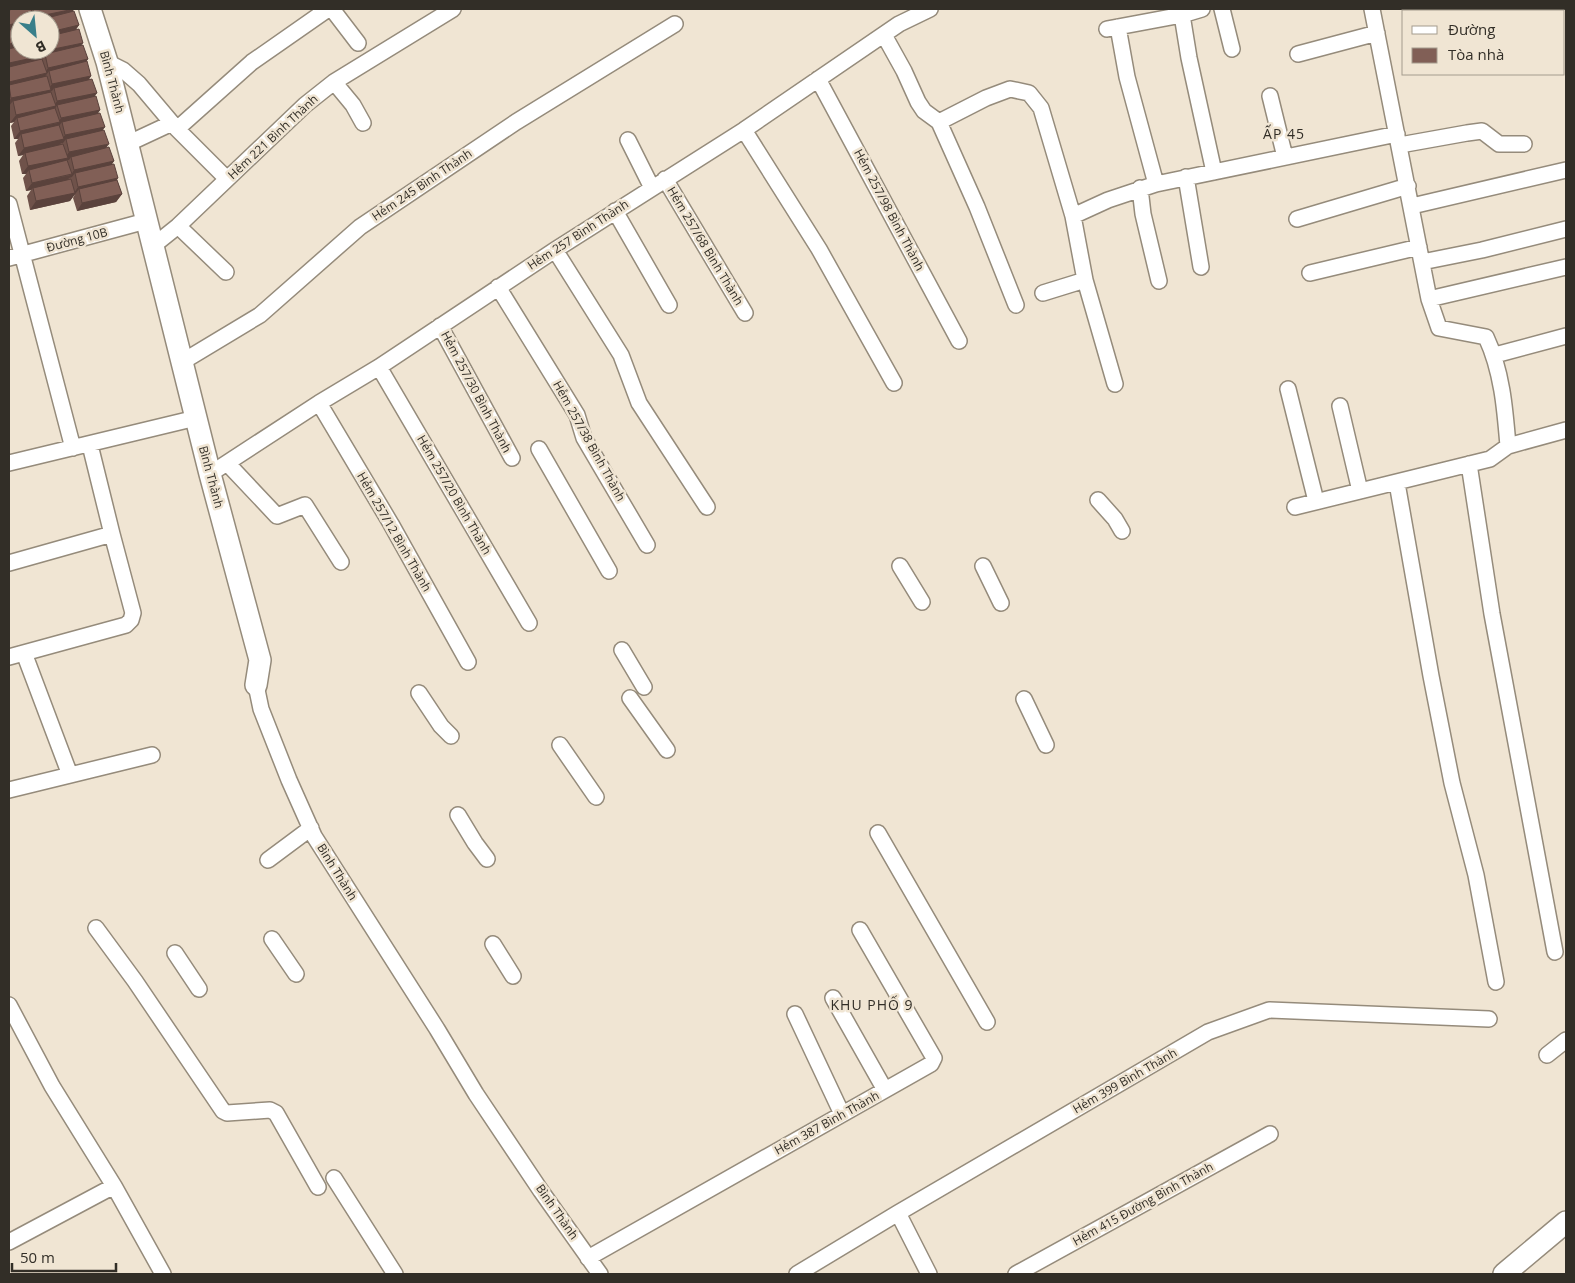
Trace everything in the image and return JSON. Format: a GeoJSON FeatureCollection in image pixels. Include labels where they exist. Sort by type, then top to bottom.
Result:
{"type":"FeatureCollection","features":[{"type":"Feature","properties":{"kind":"street","name":"Bình Thành"},"geometry":{"type":"LineString","coordinates":[[90,9],[107,62],[196,418],[219,468],[260,660],[256,685],[261,709],[289,780],[314,836],[432,1021],[476,1094],[600,1274]]}},
{"type":"Feature","properties":{"kind":"street"},"geometry":{"type":"LineString","coordinates":[[127,144],[174,126],[252,62],[328,9]]}},
{"type":"Feature","properties":{"kind":"street"},"geometry":{"type":"LineString","coordinates":[[332,9],[358,43]]}},
{"type":"Feature","properties":{"kind":"street","name":"Hẻm 221 Bình Thành"},"geometry":{"type":"LineString","coordinates":[[153,246],[178,226],[305,105],[334,82],[453,9]]}},
{"type":"Feature","properties":{"kind":"street","name":"Hẻm 257 Bình Thành"},"geometry":{"type":"LineString","coordinates":[[219,468],[319,403],[379,367],[615,211],[744,130],[899,24],[930,9]]}},
{"type":"Feature","properties":{"kind":"street"},"geometry":{"type":"LineString","coordinates":[[1156,184],[1112,28],[1162,14],[1182,15],[1202,9]]}},
{"type":"Feature","properties":{"kind":"street"},"geometry":{"type":"LineString","coordinates":[[1222,9],[1232,49]]}},
{"type":"Feature","properties":{"kind":"street"},"geometry":{"type":"LineString","coordinates":[[1372,9],[1429,300],[1439,328],[1486,337],[1495,355],[1505,408],[1508,446]]}},
{"type":"Feature","properties":{"kind":"street"},"geometry":{"type":"LineString","coordinates":[[1182,15],[1189,58],[1214,172]]}},
{"type":"Feature","properties":{"kind":"street","name":"Hẻm 245 Bình Thành"},"geometry":{"type":"LineString","coordinates":[[182,362],[260,315],[360,227],[516,122],[675,24]]}},
{"type":"Feature","properties":{"kind":"street"},"geometry":{"type":"LineString","coordinates":[[1298,54],[1377,34]]}},
{"type":"Feature","properties":{"kind":"street"},"geometry":{"type":"LineString","coordinates":[[884,35],[904,70],[918,102],[924,111],[939,122],[977,207],[1016,305]]}},
{"type":"Feature","properties":{"kind":"street"},"geometry":{"type":"LineString","coordinates":[[107,62],[123,70],[139,84],[174,126],[226,179]]}},
{"type":"Feature","properties":{"kind":"street","name":"Hẻm 257/98 Bình Thành"},"geometry":{"type":"LineString","coordinates":[[818,80],[960,341]]}},
{"type":"Feature","properties":{"kind":"street"},"geometry":{"type":"LineString","coordinates":[[334,82],[353,105],[363,123]]}},
{"type":"Feature","properties":{"kind":"street"},"geometry":{"type":"LineString","coordinates":[[939,122],[986,98],[1010,89],[1029,93],[1041,108],[1073,216],[1085,280],[1115,384]]}},
{"type":"Feature","properties":{"kind":"street"},"geometry":{"type":"LineString","coordinates":[[1270,96],[1285,157]]}},
{"type":"Feature","properties":{"kind":"street"},"geometry":{"type":"LineString","coordinates":[[744,130],[819,250],[894,383]]}},
{"type":"Feature","properties":{"kind":"street"},"geometry":{"type":"LineString","coordinates":[[1073,216],[1140,188],[1285,157],[1399,140],[1482,131],[1499,144],[1524,144]]}},
{"type":"Feature","properties":{"kind":"street"},"geometry":{"type":"LineString","coordinates":[[628,140],[652,188]]}},
{"type":"Feature","properties":{"kind":"street"},"geometry":{"type":"LineString","coordinates":[[1412,206],[1566,170]]}},
{"type":"Feature","properties":{"kind":"street"},"geometry":{"type":"LineString","coordinates":[[1186,178],[1201,267]]}},
{"type":"Feature","properties":{"kind":"street","name":"Hẻm 257/68 Bình Thành"},"geometry":{"type":"LineString","coordinates":[[665,179],[745,312]]}},
{"type":"Feature","properties":{"kind":"street"},"geometry":{"type":"LineString","coordinates":[[1297,218],[1408,186]]}},
{"type":"Feature","properties":{"kind":"street"},"geometry":{"type":"LineString","coordinates":[[1140,188],[1143,214],[1159,281]]}},
{"type":"Feature","properties":{"kind":"street"},"geometry":{"type":"LineString","coordinates":[[9,204],[16,256],[73,448]]}},
{"type":"Feature","properties":{"kind":"street"},"geometry":{"type":"LineString","coordinates":[[615,211],[668,305]]}},
{"type":"Feature","properties":{"kind":"street","name":"Đường 10B"},"geometry":{"type":"LineString","coordinates":[[16,256],[146,221]]}},
{"type":"Feature","properties":{"kind":"street"},"geometry":{"type":"LineString","coordinates":[[178,226],[226,272]]}},
{"type":"Feature","properties":{"kind":"street"},"geometry":{"type":"LineString","coordinates":[[1310,273],[1421,254],[1482,250],[1566,230]]}},
{"type":"Feature","properties":{"kind":"street"},"geometry":{"type":"LineString","coordinates":[[555,250],[621,354],[639,402],[707,507]]}},
{"type":"Feature","properties":{"kind":"street"},"geometry":{"type":"LineString","coordinates":[[1429,300],[1566,267]]}},
{"type":"Feature","properties":{"kind":"street"},"geometry":{"type":"LineString","coordinates":[[1043,293],[1085,280]]}},
{"type":"Feature","properties":{"kind":"street","name":"Hẻm 257/38 Bình Thành"},"geometry":{"type":"LineString","coordinates":[[498,287],[577,415],[584,438],[646,545]]}},
{"type":"Feature","properties":{"kind":"street","name":"Hẻm 257/30 Bình Thành"},"geometry":{"type":"LineString","coordinates":[[440,326],[512,458]]}},
{"type":"Feature","properties":{"kind":"street"},"geometry":{"type":"LineString","coordinates":[[1495,355],[1566,336]]}},
{"type":"Feature","properties":{"kind":"street","name":"Hẻm 257/20 Bình Thành"},"geometry":{"type":"LineString","coordinates":[[379,367],[529,623]]}},
{"type":"Feature","properties":{"kind":"street"},"geometry":{"type":"LineString","coordinates":[[1288,389],[1316,502]]}},
{"type":"Feature","properties":{"kind":"street","name":"Hẻm 257/12 Bình Thành"},"geometry":{"type":"LineString","coordinates":[[319,403],[391,524],[468,662]]}},
{"type":"Feature","properties":{"kind":"street"},"geometry":{"type":"LineString","coordinates":[[1340,406],[1360,491]]}},
{"type":"Feature","properties":{"kind":"street"},"geometry":{"type":"LineString","coordinates":[[9,464],[196,418]]}},
{"type":"Feature","properties":{"kind":"street"},"geometry":{"type":"LineString","coordinates":[[1295,507],[1490,459],[1508,446],[1566,430]]}},
{"type":"Feature","properties":{"kind":"street"},"geometry":{"type":"LineString","coordinates":[[9,657],[126,625],[134,614],[90,445]]}},
{"type":"Feature","properties":{"kind":"street"},"geometry":{"type":"LineString","coordinates":[[539,449],[608,571]]}},
{"type":"Feature","properties":{"kind":"street"},"geometry":{"type":"LineString","coordinates":[[1469,464],[1492,614],[1555,952]]}},
{"type":"Feature","properties":{"kind":"street"},"geometry":{"type":"LineString","coordinates":[[219,468],[277,516],[305,505],[341,562]]}},
{"type":"Feature","properties":{"kind":"street"},"geometry":{"type":"LineString","coordinates":[[1397,483],[1452,783],[1476,875],[1496,982]]}},
{"type":"Feature","properties":{"kind":"street"},"geometry":{"type":"LineString","coordinates":[[1098,500],[1115,519],[1122,531]]}},
{"type":"Feature","properties":{"kind":"street"},"geometry":{"type":"LineString","coordinates":[[9,562],[112,534]]}},
{"type":"Feature","properties":{"kind":"street"},"geometry":{"type":"LineString","coordinates":[[900,566],[922,602]]}},
{"type":"Feature","properties":{"kind":"street"},"geometry":{"type":"LineString","coordinates":[[983,566],[1001,603]]}},
{"type":"Feature","properties":{"kind":"street"},"geometry":{"type":"LineString","coordinates":[[622,650],[644,687]]}},
{"type":"Feature","properties":{"kind":"street"},"geometry":{"type":"LineString","coordinates":[[24,653],[70,775]]}},
{"type":"Feature","properties":{"kind":"street"},"geometry":{"type":"LineString","coordinates":[[419,693],[441,726],[451,736]]}},
{"type":"Feature","properties":{"kind":"street"},"geometry":{"type":"LineString","coordinates":[[630,698],[667,750]]}},
{"type":"Feature","properties":{"kind":"street"},"geometry":{"type":"LineString","coordinates":[[1024,699],[1046,745]]}},
{"type":"Feature","properties":{"kind":"street"},"geometry":{"type":"LineString","coordinates":[[560,745],[596,797]]}},
{"type":"Feature","properties":{"kind":"street"},"geometry":{"type":"LineString","coordinates":[[9,790],[152,755]]}},
{"type":"Feature","properties":{"kind":"street"},"geometry":{"type":"LineString","coordinates":[[458,815],[487,859]]}},
{"type":"Feature","properties":{"kind":"street"},"geometry":{"type":"LineString","coordinates":[[268,860],[311,828]]}},
{"type":"Feature","properties":{"kind":"street"},"geometry":{"type":"LineString","coordinates":[[878,833],[987,1022]]}},
{"type":"Feature","properties":{"kind":"street"},"geometry":{"type":"LineString","coordinates":[[96,928],[135,981],[223,1111],[227,1113],[270,1110],[276,1113],[318,1186]]}},
{"type":"Feature","properties":{"kind":"street","name":"Hẻm 387 Bình Thành"},"geometry":{"type":"LineString","coordinates":[[588,1258],[931,1064],[934,1058],[860,930]]}},
{"type":"Feature","properties":{"kind":"street"},"geometry":{"type":"LineString","coordinates":[[272,939],[296,974]]}},
{"type":"Feature","properties":{"kind":"street"},"geometry":{"type":"LineString","coordinates":[[493,944],[514,976]]}},
{"type":"Feature","properties":{"kind":"street"},"geometry":{"type":"LineString","coordinates":[[175,954],[199,989]]}},
{"type":"Feature","properties":{"kind":"street"},"geometry":{"type":"LineString","coordinates":[[833,998],[885,1090]]}},
{"type":"Feature","properties":{"kind":"street"},"geometry":{"type":"LineString","coordinates":[[9,1005],[52,1086],[114,1186],[160,1273]]}},
{"type":"Feature","properties":{"kind":"street","name":"Hẻm 399 Bình Thành"},"geometry":{"type":"LineString","coordinates":[[797,1274],[1208,1032],[1269,1010],[1489,1019]]}},
{"type":"Feature","properties":{"kind":"street"},"geometry":{"type":"LineString","coordinates":[[795,1014],[842,1114]]}},
{"type":"Feature","properties":{"kind":"street"},"geometry":{"type":"LineString","coordinates":[[1547,1055],[1566,1040]]}},
{"type":"Feature","properties":{"kind":"street","name":"Hẻm 415 Đường Bình Thành"},"geometry":{"type":"LineString","coordinates":[[1016,1274],[1270,1134]]}},
{"type":"Feature","properties":{"kind":"street"},"geometry":{"type":"LineString","coordinates":[[334,1178],[395,1274]]}},
{"type":"Feature","properties":{"kind":"street"},"geometry":{"type":"LineString","coordinates":[[9,1242],[114,1186]]}},
{"type":"Feature","properties":{"kind":"street"},"geometry":{"type":"LineString","coordinates":[[898,1213],[929,1274]]}},
{"type":"Feature","properties":{"kind":"street"},"geometry":{"type":"LineString","coordinates":[[1504,1274],[1566,1222]]}},
{"type":"Feature","properties":{"kind":"building"},"geometry":{"type":"Polygon","coordinates":[[[31,9],[31,10],[10,10],[9,25],[9,10],[31,9]]]}},
{"type":"Feature","properties":{"kind":"building"},"geometry":{"type":"Polygon","coordinates":[[[74,9],[60,12],[60,10],[33,10],[74,9]]]}},
{"type":"Feature","properties":{"kind":"building"},"geometry":{"type":"Polygon","coordinates":[[[74,11],[79,25],[60,30],[60,15],[74,11]]]}},
{"type":"Feature","properties":{"kind":"building"},"geometry":{"type":"Polygon","coordinates":[[[79,29],[83,43],[60,48],[60,34],[79,29]]]}},
{"type":"Feature","properties":{"kind":"building"},"geometry":{"type":"Polygon","coordinates":[[[83,45],[88,59],[48,68],[46,60],[60,60],[60,50],[83,45]]]}},
{"type":"Feature","properties":{"kind":"building"},"geometry":{"type":"Polygon","coordinates":[[[9,49],[10,60],[23,60],[9,63],[9,49]]]}},
{"type":"Feature","properties":{"kind":"building"},"geometry":{"type":"Polygon","coordinates":[[[42,60],[47,73],[9,82],[9,67],[42,60]]]}},
{"type":"Feature","properties":{"kind":"building"},"geometry":{"type":"Polygon","coordinates":[[[87,61],[91,76],[52,84],[49,71],[87,61]]]}},
{"type":"Feature","properties":{"kind":"building"},"geometry":{"type":"Polygon","coordinates":[[[47,76],[51,90],[11,98],[9,85],[47,76]]]}},
{"type":"Feature","properties":{"kind":"building"},"geometry":{"type":"Polygon","coordinates":[[[92,79],[97,93],[57,101],[54,88],[92,79]]]}},
{"type":"Feature","properties":{"kind":"building"},"geometry":{"type":"Polygon","coordinates":[[[51,92],[56,106],[16,115],[13,101],[51,92]]]}},
{"type":"Feature","properties":{"kind":"building"},"geometry":{"type":"Polygon","coordinates":[[[96,96],[100,110],[61,118],[57,105],[96,96]]]}},
{"type":"Feature","properties":{"kind":"building"},"geometry":{"type":"Polygon","coordinates":[[[55,108],[60,122],[20,131],[17,118],[55,108]]]}},
{"type":"Feature","properties":{"kind":"building"},"geometry":{"type":"Polygon","coordinates":[[[100,113],[105,127],[65,135],[62,122],[100,113]]]}},
{"type":"Feature","properties":{"kind":"building"},"geometry":{"type":"Polygon","coordinates":[[[59,125],[64,139],[24,148],[21,134],[59,125]]]}},
{"type":"Feature","properties":{"kind":"building"},"geometry":{"type":"Polygon","coordinates":[[[104,130],[109,144],[69,152],[66,139],[104,130]]]}},
{"type":"Feature","properties":{"kind":"building"},"geometry":{"type":"Polygon","coordinates":[[[63,144],[68,158],[28,166],[25,153],[63,144]]]}},
{"type":"Feature","properties":{"kind":"building"},"geometry":{"type":"Polygon","coordinates":[[[109,147],[114,161],[74,170],[71,157],[109,147]]]}},
{"type":"Feature","properties":{"kind":"building"},"geometry":{"type":"Polygon","coordinates":[[[67,160],[72,174],[32,183],[29,170],[67,160]]]}},
{"type":"Feature","properties":{"kind":"building"},"geometry":{"type":"Polygon","coordinates":[[[114,164],[118,178],[78,187],[75,173],[114,164]]]}},
{"type":"Feature","properties":{"kind":"building"},"geometry":{"type":"Polygon","coordinates":[[[71,179],[75,193],[36,201],[33,188],[71,179]]]}},
{"type":"Feature","properties":{"kind":"building"},"geometry":{"type":"Polygon","coordinates":[[[117,180],[122,194],[82,203],[79,189],[117,180]]]}},
{"type":"Feature","properties":{"kind":"district","name":"ẤP 45"},"geometry":{"type":"Point","coordinates":[1284,134]}},
{"type":"Feature","properties":{"kind":"district","name":"KHU PHỐ 9"},"geometry":{"type":"Point","coordinates":[872,1005]}}]}
